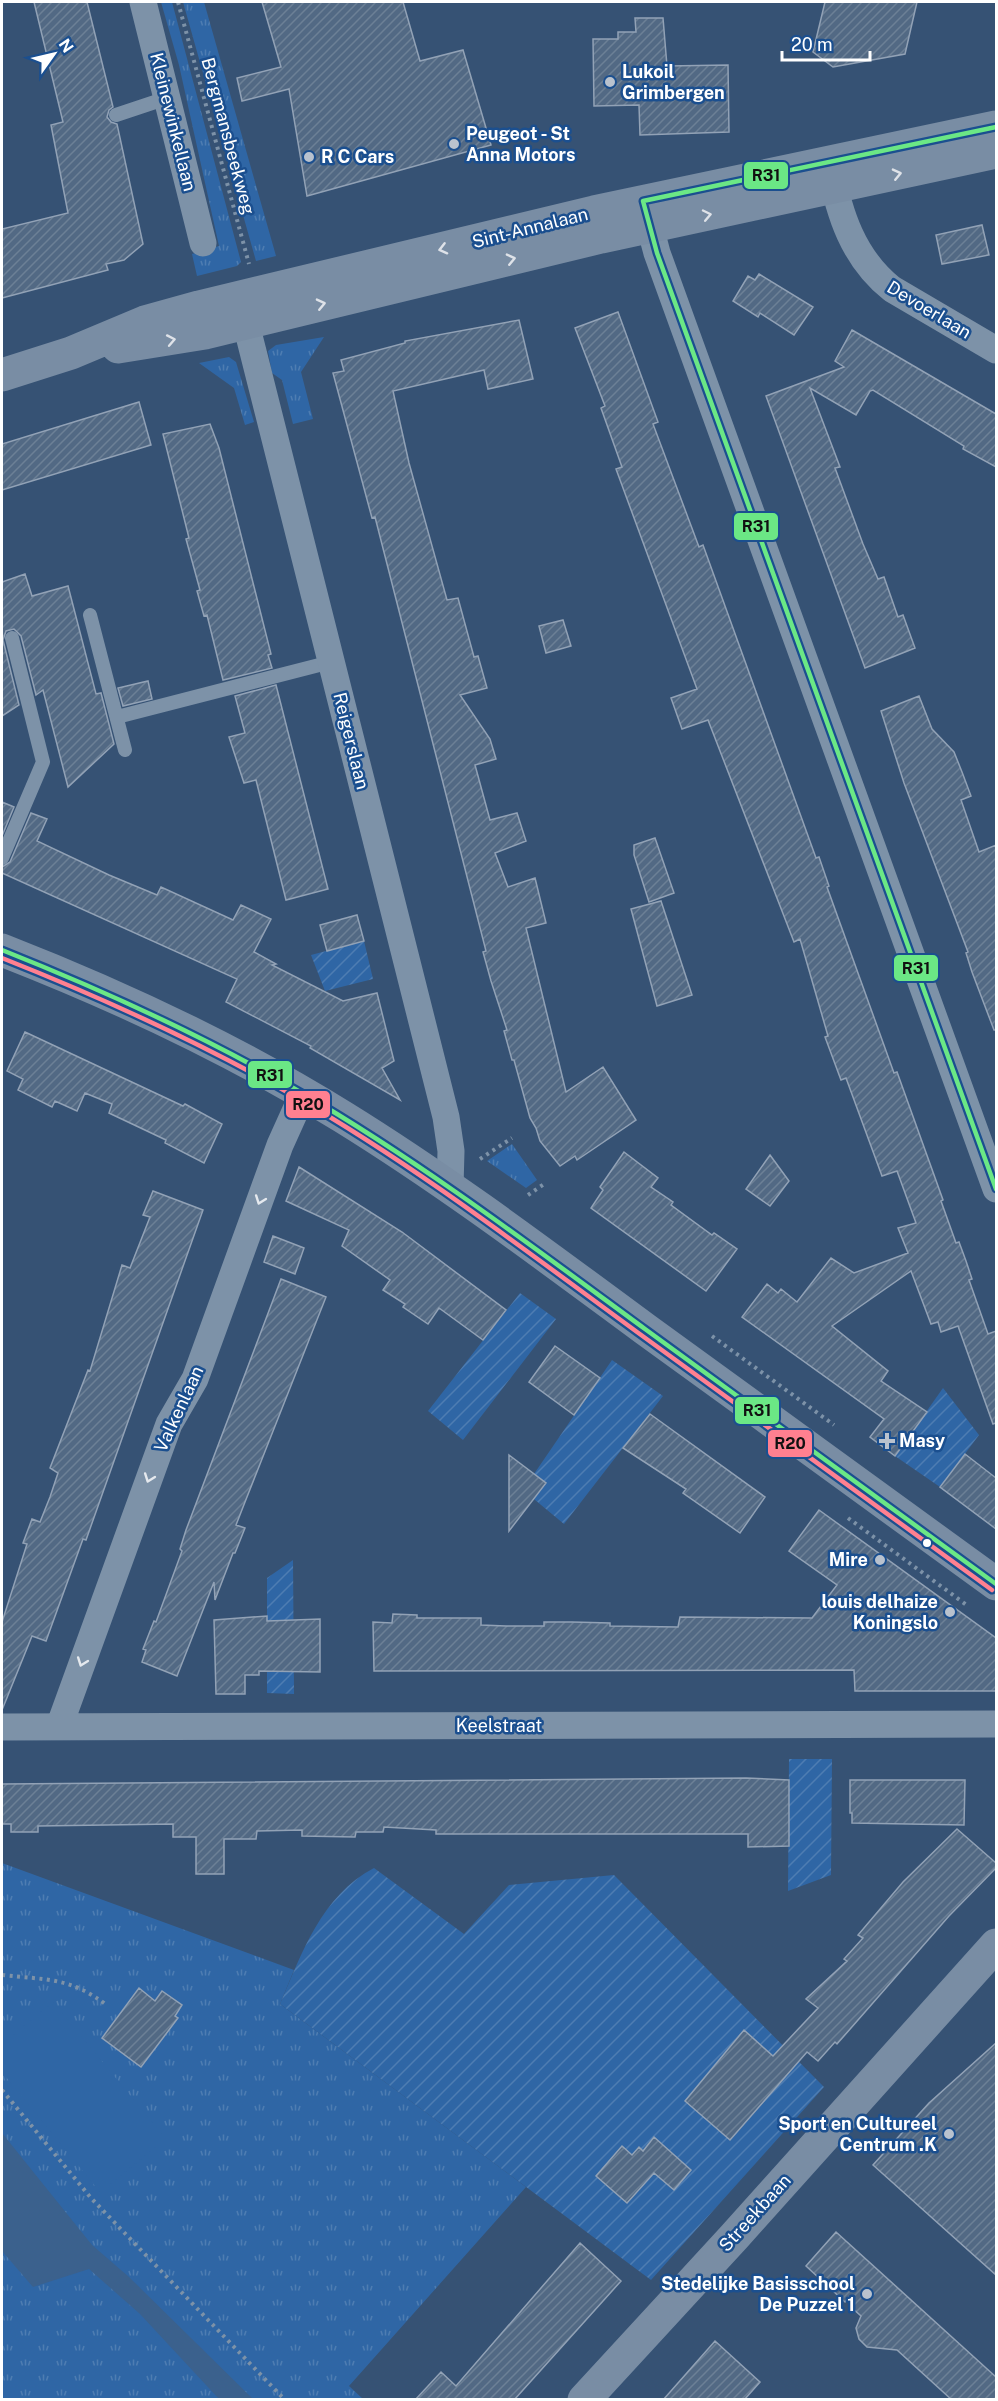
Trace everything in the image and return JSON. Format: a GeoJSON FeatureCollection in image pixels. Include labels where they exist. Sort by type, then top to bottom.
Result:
{"type":"FeatureCollection","features":[{"type":"Feature","properties":{"kind":"street","name":"Kleinewinkellaan"},"geometry":{"type":"LineString","coordinates":[[143,2],[203,243]]}},
{"type":"Feature","properties":{"kind":"street","name":"Sint-Annalaan"},"geometry":{"type":"LineString","coordinates":[[832,176],[996,127]]}},
{"type":"Feature","properties":{"kind":"street","name":"Sint-Annalaan"},"geometry":{"type":"LineString","coordinates":[[2,375],[71,353],[166,341],[245,297],[832,176],[996,152]]}},
{"type":"Feature","properties":{"kind":"street","name":"Devoerlaan"},"geometry":{"type":"LineString","coordinates":[[832,176],[841,216],[853,241],[876,277],[892,289],[996,350]]}},
{"type":"Feature","properties":{"kind":"street"},"geometry":{"type":"LineString","coordinates":[[646,214],[996,1189]]}},
{"type":"Feature","properties":{"kind":"street","name":"Reigerslaan"},"geometry":{"type":"LineString","coordinates":[[245,297],[331,662],[448,1125],[451,1150],[450,1187]]}},
{"type":"Feature","properties":{"kind":"street"},"geometry":{"type":"LineString","coordinates":[[2,951],[150,1013],[303,1094],[450,1187],[996,1584]]}},
{"type":"Feature","properties":{"kind":"street","name":"Valkenlaan"},"geometry":{"type":"LineString","coordinates":[[58,1727],[169,1424],[195,1379],[280,1145],[303,1094]]}},
{"type":"Feature","properties":{"kind":"street","name":"Keelstraat"},"geometry":{"type":"LineString","coordinates":[[2,1727],[996,1724]]}},
{"type":"Feature","properties":{"kind":"street","name":"Streekbaan"},"geometry":{"type":"LineString","coordinates":[[584,2400],[734,2238],[996,1945]]}},
{"type":"Feature","properties":{"kind":"lane"},"geometry":{"type":"LineString","coordinates":[[116,115],[167,98]]}},
{"type":"Feature","properties":{"kind":"lane"},"geometry":{"type":"LineString","coordinates":[[90,615],[125,750]]}},
{"type":"Feature","properties":{"kind":"lane"},"geometry":{"type":"LineString","coordinates":[[2,858],[43,762],[12,638]]}},
{"type":"Feature","properties":{"kind":"lane"},"geometry":{"type":"LineString","coordinates":[[117,717],[331,662]]}},
{"type":"Feature","properties":{"kind":"path","name":"Bergmansbeekweg"},"geometry":{"type":"LineString","coordinates":[[178,2],[245,297]]}},
{"type":"Feature","properties":{"kind":"path"},"geometry":{"type":"LineString","coordinates":[[478,1161],[512,1138]]}},
{"type":"Feature","properties":{"kind":"path"},"geometry":{"type":"LineString","coordinates":[[528,1195],[544,1184]]}},
{"type":"Feature","properties":{"kind":"path"},"geometry":{"type":"LineString","coordinates":[[2,1975],[65,1981],[90,1992],[108,2006]]}},
{"type":"Feature","properties":{"kind":"path"},"geometry":{"type":"LineString","coordinates":[[2,2090],[92,2198],[285,2400]]}},
{"type":"Feature","properties":{"kind":"green space"},"geometry":{"type":"Polygon","coordinates":[[[161,2],[172,2],[241,262],[237,266],[197,276],[192,254],[219,246],[179,65],[161,2]]]}},
{"type":"Feature","properties":{"kind":"green space"},"geometry":{"type":"Polygon","coordinates":[[[183,2],[204,2],[276,256],[256,261],[183,2]]]}},
{"type":"Feature","properties":{"kind":"green space"},"geometry":{"type":"Polygon","coordinates":[[[324,337],[301,372],[313,419],[293,424],[282,380],[272,373],[268,351],[276,345],[324,337]]]}},
{"type":"Feature","properties":{"kind":"green space"},"geometry":{"type":"Polygon","coordinates":[[[229,357],[236,362],[254,422],[245,425],[234,388],[199,363],[229,357]]]}},
{"type":"Feature","properties":{"kind":"green space"},"geometry":{"type":"Polygon","coordinates":[[[364,941],[373,979],[325,991],[311,955],[364,941]]]}},
{"type":"Feature","properties":{"kind":"green space"},"geometry":{"type":"Polygon","coordinates":[[[512,1144],[537,1180],[526,1188],[487,1161],[512,1144]]]}},
{"type":"Feature","properties":{"kind":"green space"},"geometry":{"type":"Polygon","coordinates":[[[520,1293],[556,1319],[463,1440],[428,1411],[520,1293]]]}},
{"type":"Feature","properties":{"kind":"green space"},"geometry":{"type":"Polygon","coordinates":[[[612,1360],[663,1396],[564,1524],[523,1490],[612,1360]]]}},
{"type":"Feature","properties":{"kind":"green space"},"geometry":{"type":"Polygon","coordinates":[[[943,1388],[979,1435],[940,1487],[895,1456],[943,1388]]]}},
{"type":"Feature","properties":{"kind":"green space"},"geometry":{"type":"Polygon","coordinates":[[[293,1560],[294,1694],[267,1693],[267,1578],[293,1560]]]}},
{"type":"Feature","properties":{"kind":"green space"},"geometry":{"type":"Polygon","coordinates":[[[789,1759],[832,1759],[831,1875],[788,1891],[789,1759]]]}},
{"type":"Feature","properties":{"kind":"green space"},"geometry":{"type":"Polygon","coordinates":[[[2,1863],[294,1970],[280,2004],[526,2187],[349,2386],[363,2399],[2,2399],[2,1863]]]}},
{"type":"Feature","properties":{"kind":"green space"},"geometry":{"type":"Polygon","coordinates":[[[374,1868],[464,1934],[509,1885],[614,1875],[824,2087],[651,2280],[280,2004],[315,1927],[340,1894],[374,1868]]]}},
{"type":"Feature","properties":{"kind":"green space"},"geometry":{"type":"Polygon","coordinates":[[[53,2002],[166,2139],[100,2192],[2,2072],[2,2044],[53,2002]]]}},
{"type":"Feature","properties":{"kind":"shaded area"},"geometry":{"type":"Polygon","coordinates":[[[2,2133],[92,2245],[129,2277],[253,2399],[219,2399],[140,2314],[89,2269],[33,2287],[2,2251],[2,2133]]]}},
{"type":"Feature","properties":{"kind":"building"},"geometry":{"type":"Polygon","coordinates":[[[34,2],[87,2],[113,107],[109,110],[107,117],[111,122],[117,124],[143,244],[124,260],[106,264],[108,270],[2,298],[2,229],[68,213],[51,125],[63,122],[34,2]]]}},
{"type":"Feature","properties":{"kind":"building"},"geometry":{"type":"Polygon","coordinates":[[[262,2],[403,2],[420,61],[463,50],[491,145],[307,196],[289,89],[242,101],[237,78],[281,67],[262,2]]]}},
{"type":"Feature","properties":{"kind":"building"},"geometry":{"type":"Polygon","coordinates":[[[825,2],[917,2],[905,54],[833,67],[813,52],[825,2]]]}},
{"type":"Feature","properties":{"kind":"building"},"geometry":{"type":"Polygon","coordinates":[[[635,18],[663,18],[667,66],[728,65],[729,132],[640,135],[639,105],[594,106],[593,39],[618,39],[618,32],[636,32],[635,18]]]}},
{"type":"Feature","properties":{"kind":"building"},"geometry":{"type":"Polygon","coordinates":[[[982,225],[989,255],[942,264],[936,235],[982,225]]]}},
{"type":"Feature","properties":{"kind":"building"},"geometry":{"type":"Polygon","coordinates":[[[759,274],[813,307],[794,335],[760,313],[758,317],[733,301],[748,276],[755,280],[759,274]]]}},
{"type":"Feature","properties":{"kind":"building"},"geometry":{"type":"Polygon","coordinates":[[[618,312],[658,422],[653,424],[699,547],[703,545],[816,858],[819,857],[829,886],[827,887],[894,1073],[897,1072],[956,1243],[959,1242],[966,1261],[972,1279],[969,1280],[988,1334],[996,1331],[996,1423],[993,1424],[958,1326],[941,1332],[938,1322],[931,1324],[911,1271],[832,1326],[888,1371],[881,1381],[927,1412],[895,1456],[870,1437],[884,1419],[742,1317],[767,1284],[778,1293],[781,1289],[797,1302],[831,1258],[854,1273],[908,1253],[898,1228],[916,1223],[897,1171],[882,1176],[846,1078],[841,1080],[825,1037],[828,1036],[800,939],[794,942],[708,720],[682,729],[671,698],[697,689],[616,469],[622,467],[601,408],[605,406],[575,328],[618,312]]]}},
{"type":"Feature","properties":{"kind":"building"},"geometry":{"type":"Polygon","coordinates":[[[519,320],[533,379],[488,389],[484,370],[393,391],[409,463],[447,600],[458,598],[474,657],[478,656],[487,688],[460,695],[490,739],[496,759],[475,765],[490,820],[517,813],[526,841],[495,853],[508,887],[535,878],[546,923],[526,928],[566,1092],[603,1067],[636,1120],[577,1160],[575,1156],[560,1166],[540,1141],[530,1118],[514,1060],[512,1060],[504,1031],[507,1030],[483,952],[486,951],[375,517],[372,518],[333,373],[344,371],[341,360],[405,343],[405,341],[519,320]]]}},
{"type":"Feature","properties":{"kind":"building"},"geometry":{"type":"Polygon","coordinates":[[[852,330],[996,414],[996,467],[963,449],[964,446],[873,390],[870,391],[856,415],[810,388],[840,467],[835,468],[863,544],[878,579],[884,577],[898,617],[903,615],[915,648],[865,668],[766,396],[844,367],[835,361],[852,330]]]}},
{"type":"Feature","properties":{"kind":"building"},"geometry":{"type":"Polygon","coordinates":[[[139,402],[151,445],[2,490],[2,444],[139,402]]]}},
{"type":"Feature","properties":{"kind":"building"},"geometry":{"type":"Polygon","coordinates":[[[210,424],[219,448],[271,654],[268,655],[272,668],[223,680],[207,615],[204,616],[197,591],[200,590],[186,539],[189,538],[163,434],[210,424]]]}},
{"type":"Feature","properties":{"kind":"building"},"geometry":{"type":"Polygon","coordinates":[[[25,574],[32,596],[68,586],[96,694],[101,693],[114,744],[68,787],[43,690],[36,695],[21,636],[14,629],[6,631],[3,640],[19,705],[2,716],[2,582],[25,574]]]}},
{"type":"Feature","properties":{"kind":"building"},"geometry":{"type":"Polygon","coordinates":[[[563,620],[571,646],[546,653],[539,626],[563,620]]]}},
{"type":"Feature","properties":{"kind":"building"},"geometry":{"type":"Polygon","coordinates":[[[148,681],[152,699],[123,706],[118,688],[148,681]]]}},
{"type":"Feature","properties":{"kind":"building"},"geometry":{"type":"Polygon","coordinates":[[[276,685],[328,889],[286,900],[256,780],[244,783],[229,737],[245,733],[235,696],[276,685]]]}},
{"type":"Feature","properties":{"kind":"building"},"geometry":{"type":"Polygon","coordinates":[[[919,696],[932,729],[954,752],[962,772],[971,796],[961,800],[979,852],[996,845],[996,1030],[994,1030],[972,972],[966,953],[968,952],[904,783],[881,711],[919,696]]]}},
{"type":"Feature","properties":{"kind":"building"},"geometry":{"type":"Polygon","coordinates":[[[2,802],[14,807],[2,836],[2,802]]]}},
{"type":"Feature","properties":{"kind":"building"},"geometry":{"type":"Polygon","coordinates":[[[31,813],[47,819],[37,841],[109,875],[157,895],[161,887],[233,920],[241,905],[271,919],[254,952],[276,964],[272,965],[343,1001],[377,993],[394,1061],[382,1068],[400,1100],[310,1048],[311,1046],[226,1002],[237,979],[2,873],[2,867],[10,862],[31,813]]]}},
{"type":"Feature","properties":{"kind":"building"},"geometry":{"type":"Polygon","coordinates":[[[655,838],[674,893],[649,902],[634,855],[634,845],[655,838]]]}},
{"type":"Feature","properties":{"kind":"building"},"geometry":{"type":"Polygon","coordinates":[[[661,901],[692,995],[657,1006],[631,909],[661,901]]]}},
{"type":"Feature","properties":{"kind":"building"},"geometry":{"type":"Polygon","coordinates":[[[357,915],[364,941],[327,951],[320,925],[357,915]]]}},
{"type":"Feature","properties":{"kind":"building"},"geometry":{"type":"Polygon","coordinates":[[[25,1032],[183,1106],[185,1104],[222,1124],[204,1163],[165,1143],[166,1140],[109,1113],[112,1104],[85,1093],[77,1111],[55,1101],[52,1107],[18,1090],[23,1079],[7,1071],[25,1032]]]}},
{"type":"Feature","properties":{"kind":"building"},"geometry":{"type":"Polygon","coordinates":[[[624,1152],[658,1178],[651,1187],[673,1202],[671,1205],[712,1235],[714,1233],[737,1249],[706,1291],[591,1208],[603,1190],[600,1187],[624,1152]]]}},
{"type":"Feature","properties":{"kind":"building"},"geometry":{"type":"Polygon","coordinates":[[[770,1155],[789,1181],[770,1206],[746,1189],[770,1155]]]}},
{"type":"Feature","properties":{"kind":"building"},"geometry":{"type":"Polygon","coordinates":[[[299,1167],[402,1232],[506,1310],[483,1340],[439,1308],[428,1324],[403,1307],[405,1304],[383,1290],[390,1280],[342,1246],[349,1230],[286,1201],[299,1167]]]}},
{"type":"Feature","properties":{"kind":"building"},"geometry":{"type":"Polygon","coordinates":[[[153,1191],[203,1210],[86,1540],[83,1539],[46,1641],[32,1636],[2,1710],[2,1622],[27,1544],[23,1543],[32,1519],[40,1522],[50,1497],[58,1473],[50,1468],[88,1370],[90,1371],[122,1265],[130,1268],[150,1217],[143,1215],[153,1191]]]}},
{"type":"Feature","properties":{"kind":"building"},"geometry":{"type":"Polygon","coordinates":[[[273,1236],[304,1248],[295,1274],[264,1262],[273,1236]]]}},
{"type":"Feature","properties":{"kind":"building"},"geometry":{"type":"Polygon","coordinates":[[[281,1279],[326,1297],[236,1525],[245,1528],[215,1600],[214,1582],[177,1676],[142,1662],[146,1650],[143,1649],[154,1621],[156,1622],[182,1551],[180,1549],[186,1530],[281,1279]]]}},
{"type":"Feature","properties":{"kind":"building"},"geometry":{"type":"Polygon","coordinates":[[[555,1346],[600,1378],[574,1415],[529,1382],[555,1346]]]}},
{"type":"Feature","properties":{"kind":"building"},"geometry":{"type":"Polygon","coordinates":[[[650,1414],[765,1497],[740,1533],[683,1493],[686,1489],[623,1448],[650,1414]]]}},
{"type":"Feature","properties":{"kind":"building"},"geometry":{"type":"Polygon","coordinates":[[[965,1454],[996,1478],[996,1529],[940,1487],[965,1454]]]}},
{"type":"Feature","properties":{"kind":"building"},"geometry":{"type":"Polygon","coordinates":[[[509,1455],[546,1483],[509,1531],[509,1455]]]}},
{"type":"Feature","properties":{"kind":"building"},"geometry":{"type":"Polygon","coordinates":[[[819,1510],[996,1638],[996,1691],[855,1691],[854,1670],[374,1671],[373,1622],[392,1623],[393,1614],[417,1615],[417,1618],[481,1618],[481,1625],[506,1626],[544,1626],[544,1622],[572,1622],[610,1623],[610,1626],[678,1627],[680,1617],[812,1618],[837,1585],[789,1551],[819,1510]]]}},
{"type":"Feature","properties":{"kind":"building"},"geometry":{"type":"Polygon","coordinates":[[[267,1616],[267,1621],[320,1619],[320,1672],[259,1671],[259,1675],[245,1675],[245,1694],[216,1694],[214,1620],[267,1616]]]}},
{"type":"Feature","properties":{"kind":"building"},"geometry":{"type":"Polygon","coordinates":[[[746,1778],[789,1780],[789,1846],[748,1847],[748,1834],[436,1834],[436,1830],[384,1827],[383,1832],[356,1832],[355,1837],[302,1836],[302,1830],[257,1831],[256,1839],[224,1839],[224,1874],[196,1874],[196,1837],[173,1837],[173,1824],[38,1826],[38,1832],[11,1832],[11,1824],[2,1824],[2,1784],[746,1778]]]}},
{"type":"Feature","properties":{"kind":"building"},"geometry":{"type":"Polygon","coordinates":[[[850,1780],[965,1780],[964,1825],[852,1823],[850,1780]]]}},
{"type":"Feature","properties":{"kind":"building"},"geometry":{"type":"Polygon","coordinates":[[[957,1829],[996,1863],[996,1868],[949,1916],[837,2044],[835,2042],[818,2061],[807,2052],[730,2140],[685,2101],[744,2030],[773,2056],[818,2008],[806,1999],[847,1961],[844,1959],[863,1938],[858,1935],[903,1882],[957,1829]]]}},
{"type":"Feature","properties":{"kind":"building"},"geometry":{"type":"Polygon","coordinates":[[[139,1988],[155,2001],[162,1991],[182,2005],[175,2016],[178,2018],[141,2067],[102,2038],[139,1988]]]}},
{"type":"Feature","properties":{"kind":"building","name":"Sport en Cultureel Centrum .K"},"geometry":{"type":"Polygon","coordinates":[[[996,2043],[996,2275],[873,2165],[929,2103],[996,2043]]]}},
{"type":"Feature","properties":{"kind":"building"},"geometry":{"type":"Polygon","coordinates":[[[654,2137],[691,2170],[674,2190],[654,2173],[627,2203],[596,2176],[622,2146],[632,2155],[639,2147],[643,2151],[654,2137]]]}},
{"type":"Feature","properties":{"kind":"building"},"geometry":{"type":"Polygon","coordinates":[[[836,2232],[996,2377],[996,2400],[952,2400],[897,2350],[867,2347],[859,2339],[856,2328],[861,2316],[850,2306],[848,2298],[845,2302],[806,2266],[836,2232]]]}},
{"type":"Feature","properties":{"kind":"building"},"geometry":{"type":"Polygon","coordinates":[[[580,2243],[621,2281],[514,2400],[415,2400],[441,2372],[456,2386],[580,2243]]]}},
{"type":"Feature","properties":{"kind":"building"},"geometry":{"type":"Polygon","coordinates":[[[715,2341],[760,2382],[744,2400],[663,2400],[715,2341]]]}},
{"type":"Feature","properties":{"kind":"transit line","name":"R31"},"geometry":{"type":"LineString","coordinates":[[996,127],[643,201],[657,253],[996,1189]]}},
{"type":"Feature","properties":{"kind":"transit line","name":"R31"},"geometry":{"type":"LineString","coordinates":[[2,950],[117,998],[192,1034],[266,1072],[347,1120],[434,1177],[519,1237],[996,1584]]}},
{"type":"Feature","properties":{"kind":"transit line","name":"R20"},"geometry":{"type":"LineString","coordinates":[[2,958],[114,1005],[224,1058],[296,1097],[384,1151],[512,1240],[992,1590]]}},
{"type":"Feature","properties":{"kind":"place","name":"Lukoil Grimbergen"},"geometry":{"type":"Point","coordinates":[610,82]}},
{"type":"Feature","properties":{"kind":"place","name":"Peugeot - St Anna Motors"},"geometry":{"type":"Point","coordinates":[454,144]}},
{"type":"Feature","properties":{"kind":"place","name":"R C Cars"},"geometry":{"type":"Point","coordinates":[309,157]}},
{"type":"Feature","properties":{"kind":"place","name":"Masy"},"geometry":{"type":"Point","coordinates":[887,1441]}},
{"type":"Feature","properties":{"kind":"place","name":"Mire"},"geometry":{"type":"Point","coordinates":[880,1560]}},
{"type":"Feature","properties":{"kind":"place","name":"louis delhaize Koningslo"},"geometry":{"type":"Point","coordinates":[950,1612]}},
{"type":"Feature","properties":{"kind":"place","name":"Sport en Cultureel Centrum .K"},"geometry":{"type":"Point","coordinates":[949,2134]}},
{"type":"Feature","properties":{"kind":"place","name":"Stedelijke Basisschool De Puzzel 1"},"geometry":{"type":"Point","coordinates":[867,2294]}}]}
